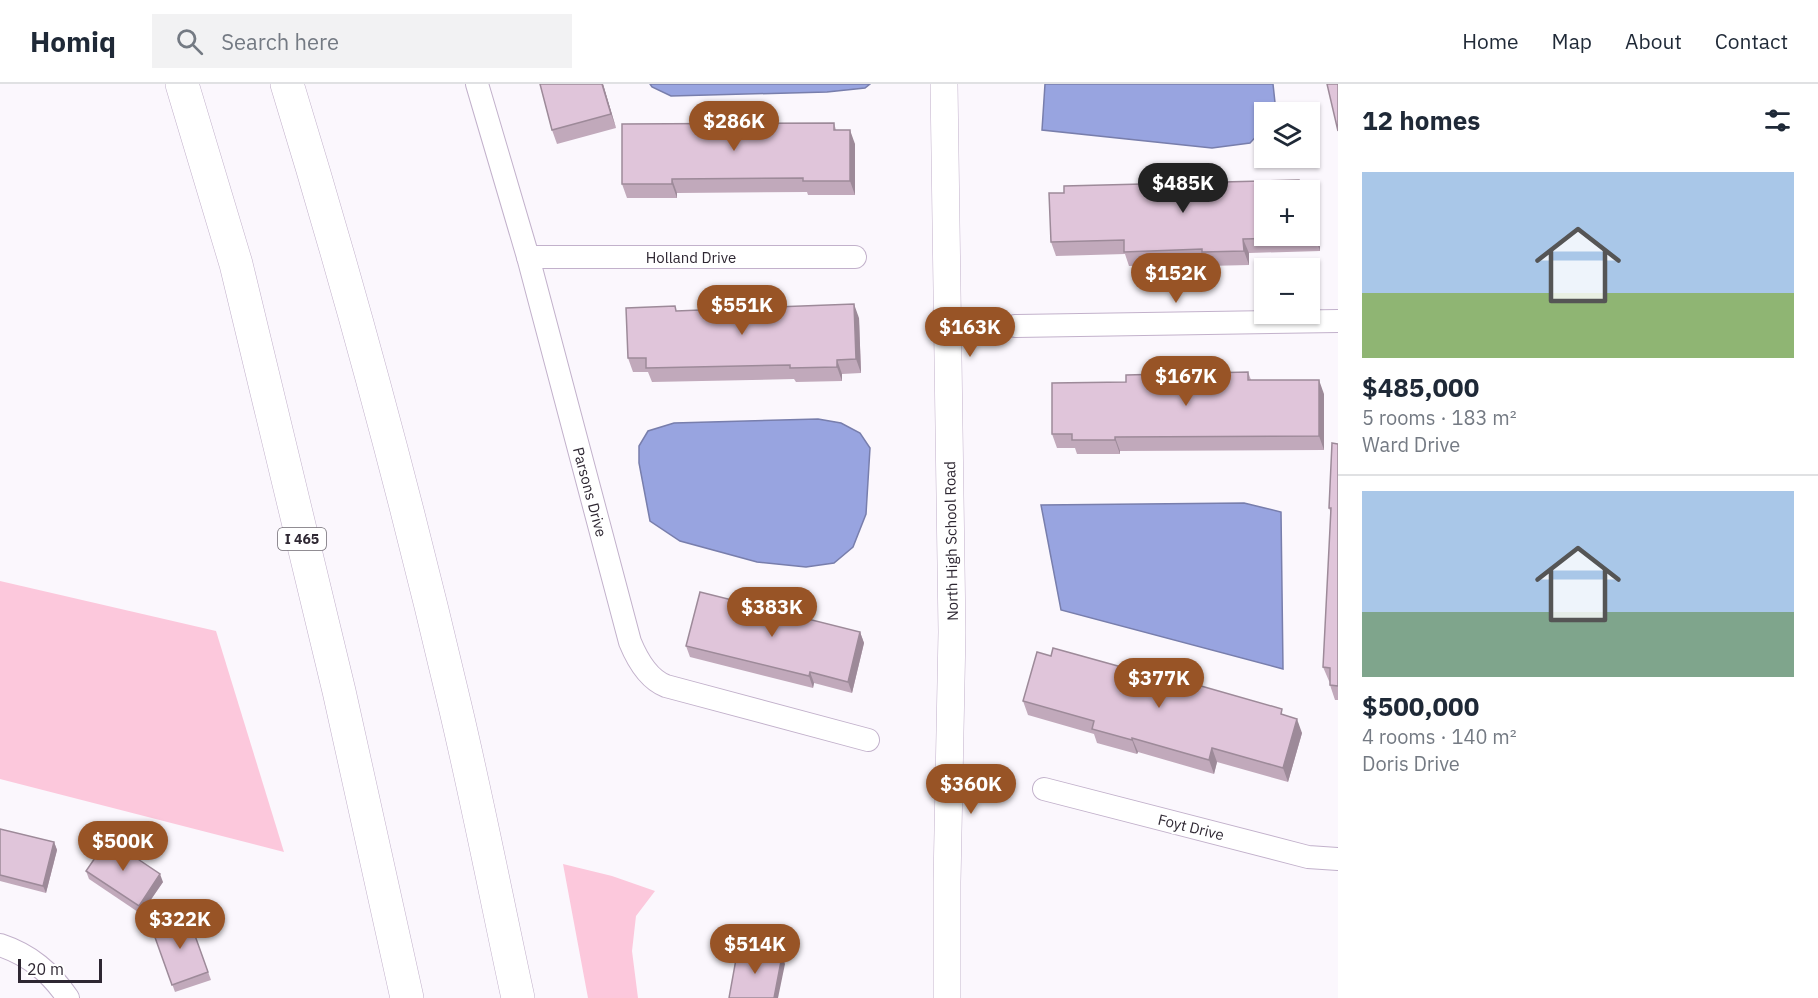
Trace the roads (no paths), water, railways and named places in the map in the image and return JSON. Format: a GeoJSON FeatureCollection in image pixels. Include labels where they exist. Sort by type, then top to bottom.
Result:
{"type":"FeatureCollection","features":[{"type":"Feature","properties":{"kind":"highway","name":"I 465"},"geometry":{"type":"LineString","coordinates":[[182,84],[236,264],[339,691],[407,998]]}},
{"type":"Feature","properties":{"kind":"highway"},"geometry":{"type":"LineString","coordinates":[[287,84],[351,305],[423,575],[456,709],[518,998]]}},
{"type":"Feature","properties":{"kind":"street","name":"Parsons Drive"},"geometry":{"type":"LineString","coordinates":[[477,84],[528,257],[630,642],[640,663],[656,680],[666,686],[868,740]]}},
{"type":"Feature","properties":{"kind":"street","name":"North High School Road"},"geometry":{"type":"LineString","coordinates":[[944,84],[952,632],[947,998]]}},
{"type":"Feature","properties":{"kind":"street","name":"Holland Drive"},"geometry":{"type":"LineString","coordinates":[[528,257],[855,257]]}},
{"type":"Feature","properties":{"kind":"street"},"geometry":{"type":"LineString","coordinates":[[1015,326],[1338,321]]}},
{"type":"Feature","properties":{"kind":"street","name":"Foyt Drive"},"geometry":{"type":"LineString","coordinates":[[1044,789],[1308,856],[1338,859]]}},
{"type":"Feature","properties":{"kind":"street"},"geometry":{"type":"LineString","coordinates":[[0,945],[37,963],[68,998]]}},
{"type":"Feature","properties":{"kind":"water"},"geometry":{"type":"Polygon","coordinates":[[[650,84],[870,84],[865,88],[827,92],[671,96],[650,84]]]}},
{"type":"Feature","properties":{"kind":"water"},"geometry":{"type":"Polygon","coordinates":[[[1045,84],[1273,84],[1275,102],[1254,102],[1254,139],[1250,143],[1212,148],[1042,130],[1045,84]]]}},
{"type":"Feature","properties":{"kind":"water"},"geometry":{"type":"Polygon","coordinates":[[[818,419],[841,423],[860,433],[870,448],[866,514],[853,547],[834,563],[806,567],[757,562],[680,541],[650,521],[639,463],[639,446],[648,431],[674,423],[818,419]]]}},
{"type":"Feature","properties":{"kind":"water"},"geometry":{"type":"Polygon","coordinates":[[[1244,503],[1281,512],[1283,669],[1061,610],[1041,505],[1244,503]]]}}]}
